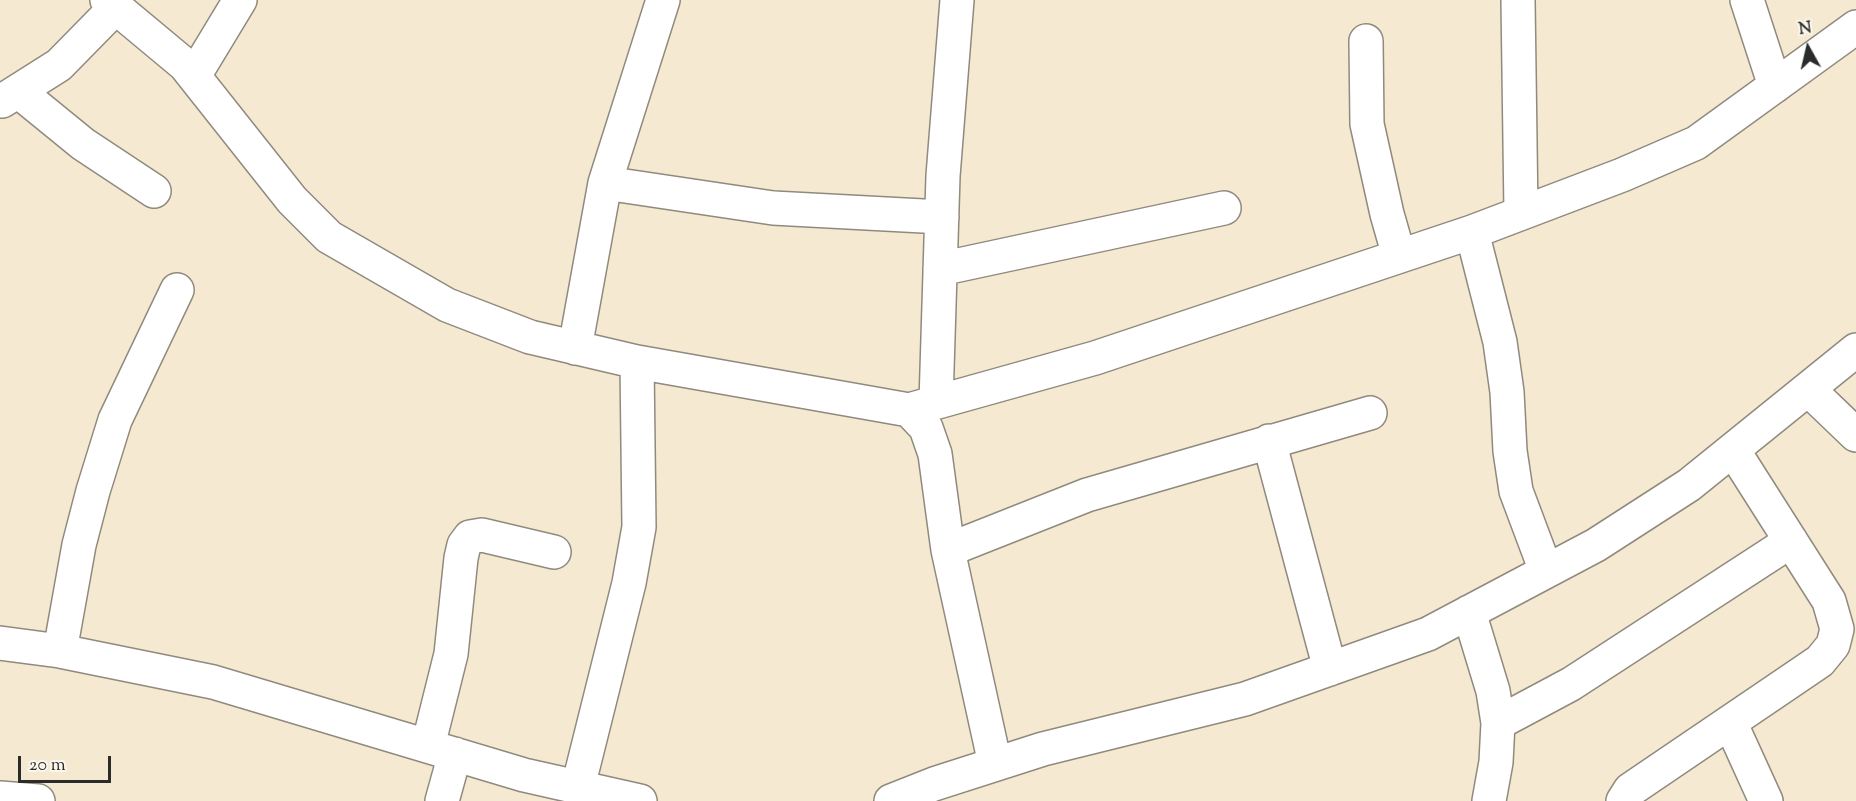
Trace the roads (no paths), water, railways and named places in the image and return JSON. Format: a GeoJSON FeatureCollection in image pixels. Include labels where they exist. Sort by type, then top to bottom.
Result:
{"type":"FeatureCollection","features":[{"type":"Feature","properties":{"kind":"street"},"geometry":{"type":"LineString","coordinates":[[194,76],[240,0]]}},
{"type":"Feature","properties":{"kind":"street"},"geometry":{"type":"LineString","coordinates":[[575,348],[605,183],[663,0]]}},
{"type":"Feature","properties":{"kind":"street"},"geometry":{"type":"LineString","coordinates":[[957,0],[948,107],[940,269],[922,406],[926,428],[935,454],[948,550],[995,764]]}},
{"type":"Feature","properties":{"kind":"street"},"geometry":{"type":"LineString","coordinates":[[1518,0],[1521,213]]}},
{"type":"Feature","properties":{"kind":"street"},"geometry":{"type":"LineString","coordinates":[[1748,0],[1775,86]]}},
{"type":"Feature","properties":{"kind":"street"},"geometry":{"type":"LineString","coordinates":[[154,191],[9,97],[59,65],[111,4],[185,65],[292,200],[329,237],[447,305],[530,337],[637,362],[922,406],[1095,358],[1472,232],[1623,175],[1696,143],[1856,27]]}},
{"type":"Feature","properties":{"kind":"street"},"geometry":{"type":"LineString","coordinates":[[1365,41],[1366,124],[1399,256]]}},
{"type":"Feature","properties":{"kind":"street"},"geometry":{"type":"LineString","coordinates":[[605,183],[772,208],[942,217]]}},
{"type":"Feature","properties":{"kind":"street"},"geometry":{"type":"LineString","coordinates":[[940,269],[1224,208]]}},
{"type":"Feature","properties":{"kind":"street"},"geometry":{"type":"LineString","coordinates":[[1472,232],[1500,342],[1516,490],[1546,572]]}},
{"type":"Feature","properties":{"kind":"street"},"geometry":{"type":"LineString","coordinates":[[60,651],[79,545],[93,491],[116,420],[177,290]]}},
{"type":"Feature","properties":{"kind":"street"},"geometry":{"type":"LineString","coordinates":[[891,801],[934,783],[1043,749],[1245,699],[1428,634],[1596,545],[1689,485],[1856,350]]}},
{"type":"Feature","properties":{"kind":"street"},"geometry":{"type":"LineString","coordinates":[[578,787],[629,584],[639,526],[637,362]]}},
{"type":"Feature","properties":{"kind":"street"},"geometry":{"type":"LineString","coordinates":[[1808,389],[1856,435]]}},
{"type":"Feature","properties":{"kind":"street"},"geometry":{"type":"LineString","coordinates":[[948,550],[1087,495],[1370,413]]}},
{"type":"Feature","properties":{"kind":"street"},"geometry":{"type":"LineString","coordinates":[[1269,441],[1330,669]]}},
{"type":"Feature","properties":{"kind":"street"},"geometry":{"type":"LineString","coordinates":[[1623,801],[1630,790],[1820,661],[1833,645],[1837,629],[1829,601],[1733,450]]}},
{"type":"Feature","properties":{"kind":"street"},"geometry":{"type":"LineString","coordinates":[[442,801],[441,750],[464,546],[470,537],[482,535],[554,552]]}},
{"type":"Feature","properties":{"kind":"street"},"geometry":{"type":"LineString","coordinates":[[1498,723],[1571,684],[1791,541]]}},
{"type":"Feature","properties":{"kind":"street"},"geometry":{"type":"LineString","coordinates":[[1469,612],[1493,691],[1498,723],[1496,762],[1489,801]]}},
{"type":"Feature","properties":{"kind":"street"},"geometry":{"type":"LineString","coordinates":[[0,643],[60,651],[213,682],[524,775],[640,801]]}},
{"type":"Feature","properties":{"kind":"street"},"geometry":{"type":"LineString","coordinates":[[1730,722],[1766,801]]}}]}
